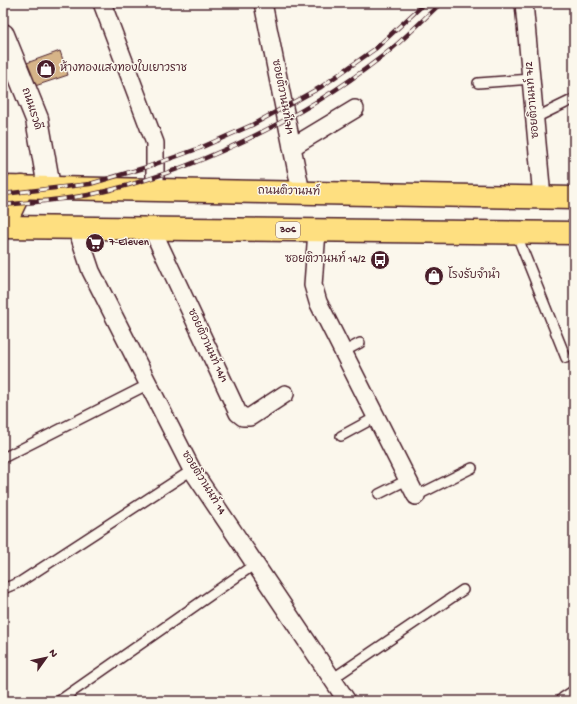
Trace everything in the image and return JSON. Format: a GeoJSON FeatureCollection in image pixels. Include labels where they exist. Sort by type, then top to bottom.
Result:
{"type":"FeatureCollection","features":[{"type":"Feature","properties":{"kind":"main road","name":"ถนนติวานนท์"},"geometry":{"type":"LineString","coordinates":[[13,187],[574,198]]}},
{"type":"Feature","properties":{"kind":"main road"},"geometry":{"type":"LineString","coordinates":[[3,227],[13,187]]}},
{"type":"Feature","properties":{"kind":"main road","name":"306"},"geometry":{"type":"LineString","coordinates":[[3,227],[77,229],[574,233]]}},
{"type":"Feature","properties":{"kind":"street"},"geometry":{"type":"LineString","coordinates":[[102,3],[155,143],[155,189]]}},
{"type":"Feature","properties":{"kind":"street","name":"ซอยติวานนท์ 7/1"},"geometry":{"type":"LineString","coordinates":[[263,3],[300,192]]}},
{"type":"Feature","properties":{"kind":"street","name":"ซอยติวานนท์ 7/2"},"geometry":{"type":"LineString","coordinates":[[524,3],[542,197]]}},
{"type":"Feature","properties":{"kind":"street","name":"ถนนเรวดี"},"geometry":{"type":"LineString","coordinates":[[3,35],[37,119],[49,187]]}},
{"type":"Feature","properties":{"kind":"street"},"geometry":{"type":"LineString","coordinates":[[292,147],[355,109]]}},
{"type":"Feature","properties":{"kind":"street","name":"ซอยติวานนท์ 14"},"geometry":{"type":"LineString","coordinates":[[77,229],[91,271],[192,470],[347,701]]}},
{"type":"Feature","properties":{"kind":"street","name":"ซอยติวานนท์ 14/1"},"geometry":{"type":"LineString","coordinates":[[152,229],[238,413],[243,417],[250,417],[285,394]]}},
{"type":"Feature","properties":{"kind":"street"},"geometry":{"type":"LineString","coordinates":[[317,230],[313,285],[318,302],[416,496]]}},
{"type":"Feature","properties":{"kind":"street"},"geometry":{"type":"LineString","coordinates":[[565,701],[574,695]]}},
{"type":"Feature","properties":{"kind":"lane"},"geometry":{"type":"LineString","coordinates":[[478,83],[531,79]]}},
{"type":"Feature","properties":{"kind":"lane"},"geometry":{"type":"LineString","coordinates":[[535,118],[574,99]]}},
{"type":"Feature","properties":{"kind":"lane"},"geometry":{"type":"LineString","coordinates":[[516,232],[566,358]]}},
{"type":"Feature","properties":{"kind":"lane"},"geometry":{"type":"LineString","coordinates":[[342,352],[360,343]]}},
{"type":"Feature","properties":{"kind":"lane"},"geometry":{"type":"LineString","coordinates":[[3,458],[149,384]]}},
{"type":"Feature","properties":{"kind":"lane"},"geometry":{"type":"LineString","coordinates":[[341,436],[376,417]]}},
{"type":"Feature","properties":{"kind":"lane"},"geometry":{"type":"LineString","coordinates":[[416,496],[472,468]]}},
{"type":"Feature","properties":{"kind":"lane"},"geometry":{"type":"LineString","coordinates":[[3,589],[20,582],[192,470]]}},
{"type":"Feature","properties":{"kind":"lane"},"geometry":{"type":"LineString","coordinates":[[380,494],[407,480]]}},
{"type":"Feature","properties":{"kind":"lane"},"geometry":{"type":"LineString","coordinates":[[59,701],[256,564]]}},
{"type":"Feature","properties":{"kind":"lane"},"geometry":{"type":"LineString","coordinates":[[332,679],[463,590]]}},
{"type":"Feature","properties":{"kind":"building","name":"ห้างทองแสงทองใบเยาวราช"},"geometry":{"type":"Polygon","coordinates":[[[60,51],[68,75],[32,87],[24,64],[60,51]]]}},
{"type":"Feature","properties":{"kind":"railway"},"geometry":{"type":"LineString","coordinates":[[3,194],[90,184],[147,167],[200,148],[252,125],[321,87],[375,49],[425,3]]}},
{"type":"Feature","properties":{"kind":"railway"},"geometry":{"type":"LineString","coordinates":[[3,205],[82,196],[130,185],[206,158],[244,141],[316,102],[349,80],[396,45],[441,3]]}},
{"type":"Feature","properties":{"kind":"place","name":"ห้างทองแสงทองใบเยาวราช"},"geometry":{"type":"Point","coordinates":[46,69]}},
{"type":"Feature","properties":{"kind":"place","name":"7-Eleven"},"geometry":{"type":"Point","coordinates":[95,243]}},
{"type":"Feature","properties":{"kind":"place","name":"ซอยติวานนท์ 14/2"},"geometry":{"type":"Point","coordinates":[380,260]}},
{"type":"Feature","properties":{"kind":"place","name":"โรงรับจำนำ"},"geometry":{"type":"Point","coordinates":[434,276]}}]}
